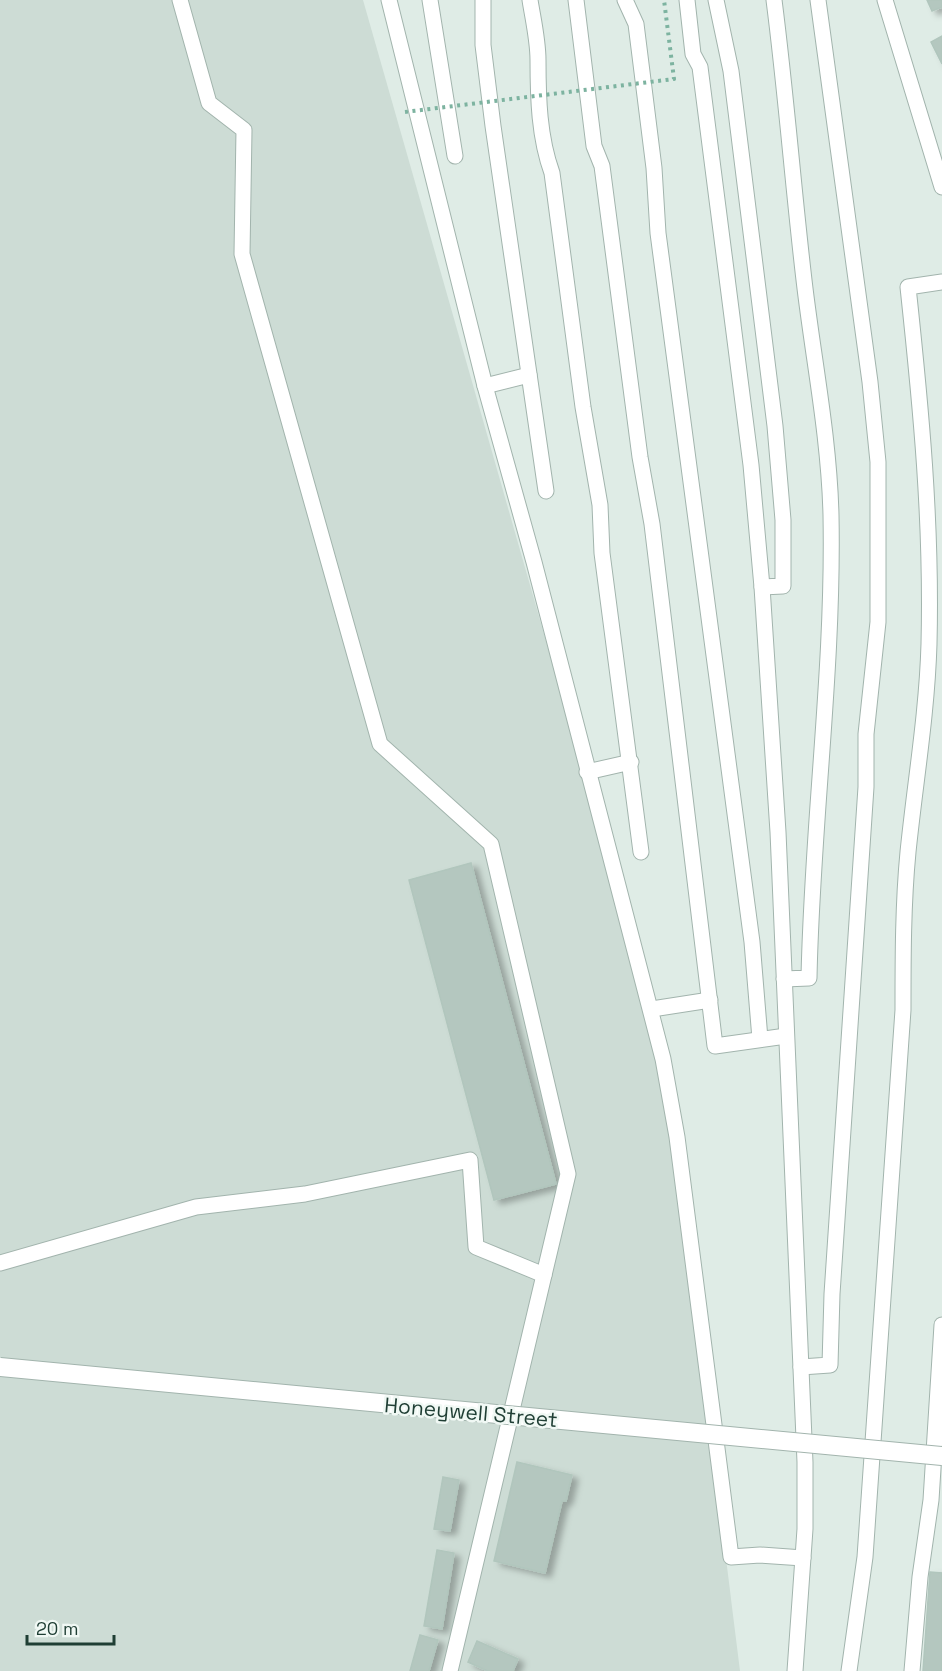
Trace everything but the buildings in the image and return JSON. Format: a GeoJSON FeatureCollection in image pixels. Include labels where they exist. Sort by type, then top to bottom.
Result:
{"type":"FeatureCollection","features":[{"type":"Feature","properties":{"kind":"street","name":"Honeywell Street"},"geometry":{"type":"LineString","coordinates":[[0,1367],[942,1456]]}},
{"type":"Feature","properties":{"kind":"lane"},"geometry":{"type":"LineString","coordinates":[[180,0],[209,103],[244,130],[242,254],[381,744],[491,843],[568,1174],[450,1671]]}},
{"type":"Feature","properties":{"kind":"lane"},"geometry":{"type":"LineString","coordinates":[[388,0],[485,386],[534,562],[587,772],[651,1009],[672,1105],[731,1557],[760,1555],[803,1558]]}},
{"type":"Feature","properties":{"kind":"lane"},"geometry":{"type":"LineString","coordinates":[[430,0],[455,156]]}},
{"type":"Feature","properties":{"kind":"lane"},"geometry":{"type":"LineString","coordinates":[[483,0],[483,45],[546,491]]}},
{"type":"Feature","properties":{"kind":"lane"},"geometry":{"type":"LineString","coordinates":[[530,0],[538,58],[538,99],[546,156],[552,174],[583,407],[595,472],[602,553],[631,762],[640,852]]}},
{"type":"Feature","properties":{"kind":"lane"},"geometry":{"type":"LineString","coordinates":[[576,0],[594,146],[602,166],[640,456],[652,524],[715,1046],[786,1036]]}},
{"type":"Feature","properties":{"kind":"lane"},"geometry":{"type":"LineString","coordinates":[[626,0],[636,24],[654,168],[658,233],[752,942],[760,1039]]}},
{"type":"Feature","properties":{"kind":"lane"},"geometry":{"type":"LineString","coordinates":[[687,0],[693,54],[700,68],[751,465],[762,587],[778,832],[805,1496],[795,1671]]}},
{"type":"Feature","properties":{"kind":"lane"},"geometry":{"type":"LineString","coordinates":[[716,0],[731,71],[780,470],[784,555],[783,586],[762,587]]}},
{"type":"Feature","properties":{"kind":"lane"},"geometry":{"type":"LineString","coordinates":[[774,0],[804,279],[825,422],[831,568],[808,978],[784,979]]}},
{"type":"Feature","properties":{"kind":"lane"},"geometry":{"type":"LineString","coordinates":[[801,1367],[830,1365],[831,1294],[866,787],[868,713],[879,582],[879,502],[874,421],[818,0]]}},
{"type":"Feature","properties":{"kind":"lane"},"geometry":{"type":"LineString","coordinates":[[885,0],[942,187]]}},
{"type":"Feature","properties":{"kind":"lane"},"geometry":{"type":"LineString","coordinates":[[849,1671],[865,1557],[903,1010],[903,921],[908,852],[925,708],[929,644],[928,482],[908,287],[942,282]]}},
{"type":"Feature","properties":{"kind":"lane"},"geometry":{"type":"LineString","coordinates":[[485,386],[529,375]]}},
{"type":"Feature","properties":{"kind":"lane"},"geometry":{"type":"LineString","coordinates":[[587,772],[631,762]]}},
{"type":"Feature","properties":{"kind":"lane"},"geometry":{"type":"LineString","coordinates":[[651,1009],[710,1000]]}},
{"type":"Feature","properties":{"kind":"lane"},"geometry":{"type":"LineString","coordinates":[[0,1263],[196,1207],[305,1194],[470,1160],[476,1246],[544,1275]]}},
{"type":"Feature","properties":{"kind":"lane"},"geometry":{"type":"LineString","coordinates":[[912,1671],[920,1577],[931,1500],[942,1325]]}},
{"type":"Feature","properties":{"kind":"path"},"geometry":{"type":"LineString","coordinates":[[405,112],[674,79],[664,0]]}},
{"type":"Feature","properties":{"kind":"shaded area"},"geometry":{"type":"Polygon","coordinates":[[[0,0],[363,0],[546,641],[667,1085],[740,1671],[0,1671],[0,0]]]}}]}
